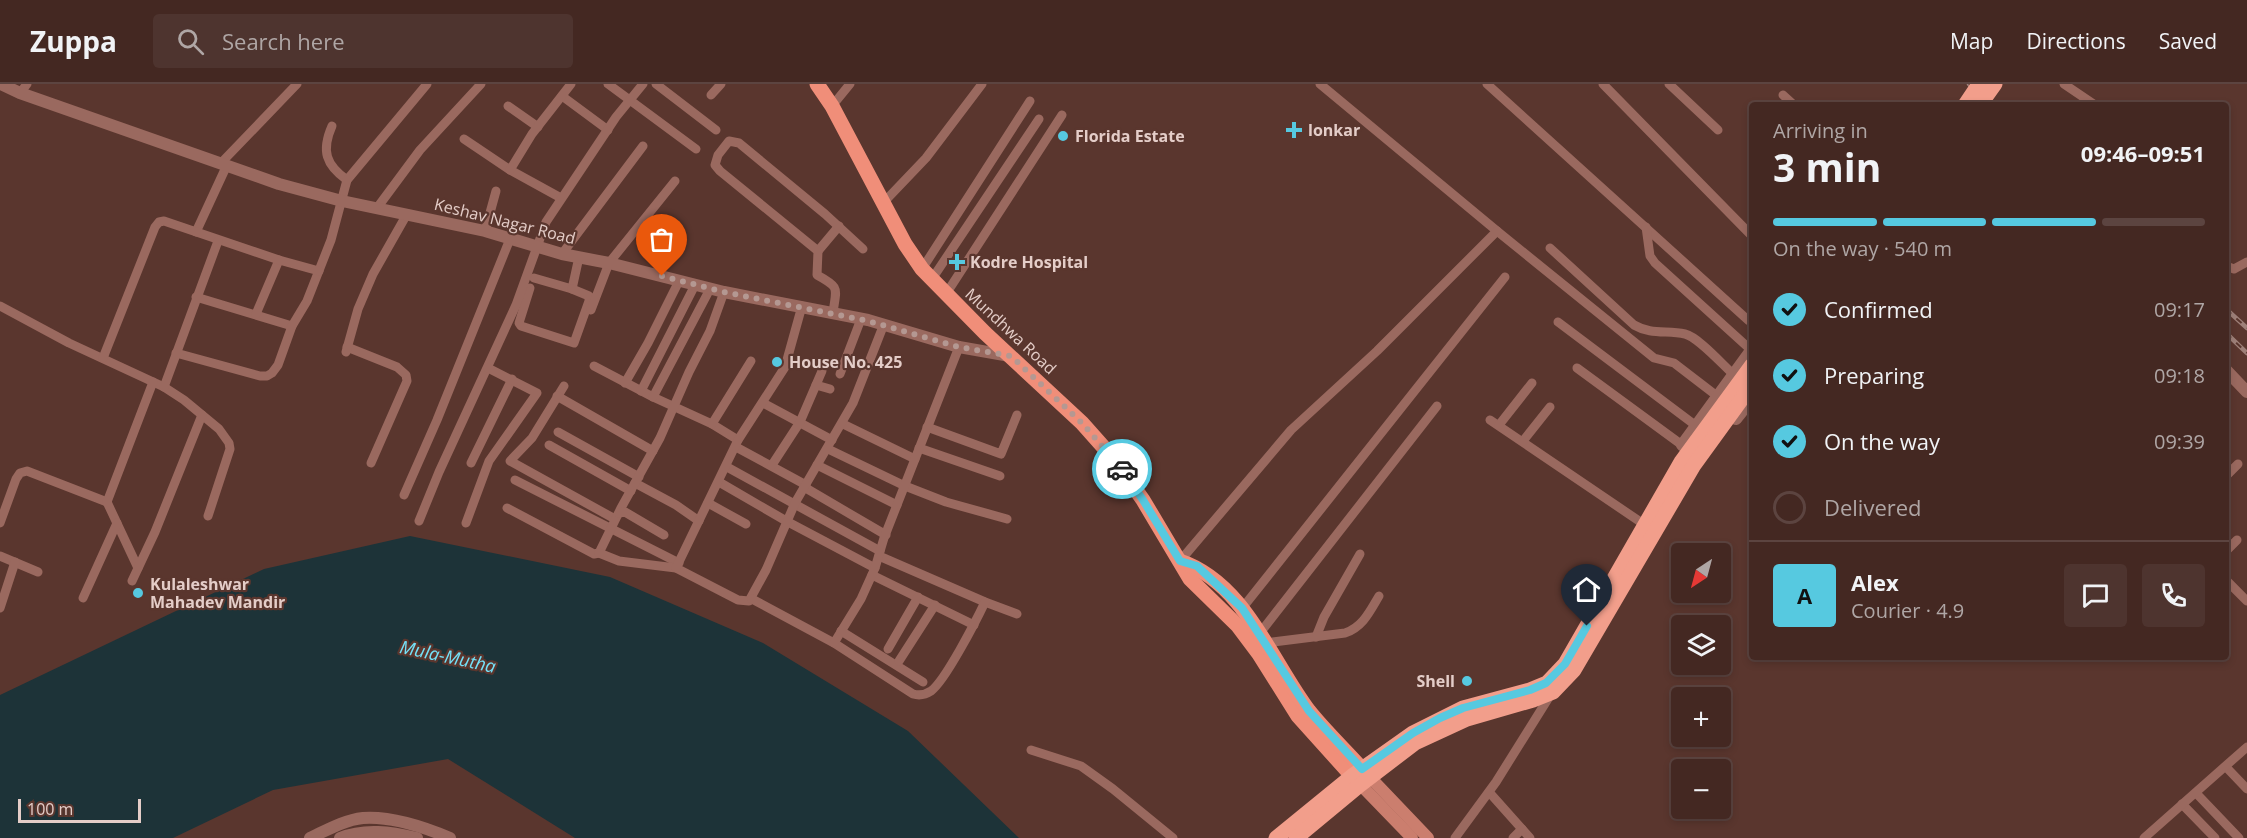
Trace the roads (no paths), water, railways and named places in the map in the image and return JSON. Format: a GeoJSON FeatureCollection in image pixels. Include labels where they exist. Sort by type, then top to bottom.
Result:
{"type":"FeatureCollection","features":[{"type":"Feature","properties":{"kind":"highway"},"geometry":{"type":"LineString","coordinates":[[1967,102],[1979,84]]}},
{"type":"Feature","properties":{"kind":"highway"},"geometry":{"type":"LineString","coordinates":[[1982,102],[1995,84]]}},
{"type":"Feature","properties":{"kind":"highway"},"geometry":{"type":"LineString","coordinates":[[1276,838],[1361,776],[1413,733],[1463,708],[1530,690],[1546,683],[1565,664],[1645,525],[1749,360]]}},
{"type":"Feature","properties":{"kind":"highway"},"geometry":{"type":"LineString","coordinates":[[1304,836],[1361,776],[1444,728],[1552,692],[1574,670],[1689,454],[1749,389]]}},
{"type":"Feature","properties":{"kind":"main road","name":"Mundhwa Road"},"geometry":{"type":"LineString","coordinates":[[817,84],[832,106],[905,244],[927,274],[1056,398],[1114,459],[1143,500],[1190,579],[1233,621],[1259,654],[1298,716],[1428,838]]}},
{"type":"Feature","properties":{"kind":"main road","name":"Mundhwa Road"},"geometry":{"type":"LineString","coordinates":[[1180,561],[1197,566],[1242,608],[1309,711],[1361,776]]}},
{"type":"Feature","properties":{"kind":"main road"},"geometry":{"type":"LineString","coordinates":[[1361,776],[1412,838]]}},
{"type":"Feature","properties":{"kind":"street","name":"Keshav Nagar Road"},"geometry":{"type":"LineString","coordinates":[[1,84],[23,89],[279,184],[342,201],[485,231],[562,254],[609,263],[710,289],[884,324],[959,347],[1011,356]]}},
{"type":"Feature","properties":{"kind":"street"},"geometry":{"type":"LineString","coordinates":[[196,232],[224,164],[297,84]]}},
{"type":"Feature","properties":{"kind":"street"},"geometry":{"type":"LineString","coordinates":[[176,353],[267,376],[272,373],[278,365],[292,326],[307,301],[319,271],[347,180],[427,84]]}},
{"type":"Feature","properties":{"kind":"street"},"geometry":{"type":"LineString","coordinates":[[377,208],[420,150],[481,84]]}},
{"type":"Feature","properties":{"kind":"street"},"geometry":{"type":"LineString","coordinates":[[608,84],[696,149]]}},
{"type":"Feature","properties":{"kind":"street"},"geometry":{"type":"LineString","coordinates":[[419,521],[439,472],[516,305],[546,222],[608,130],[643,84]]}},
{"type":"Feature","properties":{"kind":"street"},"geometry":{"type":"LineString","coordinates":[[656,84],[716,130]]}},
{"type":"Feature","properties":{"kind":"street"},"geometry":{"type":"LineString","coordinates":[[711,94],[721,84]]}},
{"type":"Feature","properties":{"kind":"street"},"geometry":{"type":"LineString","coordinates":[[832,106],[850,84]]}},
{"type":"Feature","properties":{"kind":"street"},"geometry":{"type":"LineString","coordinates":[[884,202],[926,158],[982,84]]}},
{"type":"Feature","properties":{"kind":"street"},"geometry":{"type":"LineString","coordinates":[[1320,84],[1654,358],[1674,363],[1717,396]]}},
{"type":"Feature","properties":{"kind":"street"},"geometry":{"type":"LineString","coordinates":[[1487,84],[1749,321]]}},
{"type":"Feature","properties":{"kind":"street"},"geometry":{"type":"LineString","coordinates":[[1603,84],[1749,233]]}},
{"type":"Feature","properties":{"kind":"street"},"geometry":{"type":"LineString","coordinates":[[1669,84],[1718,130]]}},
{"type":"Feature","properties":{"kind":"street"},"geometry":{"type":"LineString","coordinates":[[2064,84],[2091,102]]}},
{"type":"Feature","properties":{"kind":"street"},"geometry":{"type":"LineString","coordinates":[[510,170],[568,85]]}},
{"type":"Feature","properties":{"kind":"street"},"geometry":{"type":"LineString","coordinates":[[1784,95],[1791,102]]}},
{"type":"Feature","properties":{"kind":"street"},"geometry":{"type":"LineString","coordinates":[[562,96],[608,130]]}},
{"type":"Feature","properties":{"kind":"street"},"geometry":{"type":"LineString","coordinates":[[927,274],[1030,101]]}},
{"type":"Feature","properties":{"kind":"street"},"geometry":{"type":"LineString","coordinates":[[508,106],[538,128]]}},
{"type":"Feature","properties":{"kind":"street"},"geometry":{"type":"LineString","coordinates":[[946,294],[1062,115]]}},
{"type":"Feature","properties":{"kind":"street"},"geometry":{"type":"LineString","coordinates":[[927,274],[1039,118]]}},
{"type":"Feature","properties":{"kind":"street"},"geometry":{"type":"LineString","coordinates":[[332,126],[326,150],[335,171],[347,180]]}},
{"type":"Feature","properties":{"kind":"street"},"geometry":{"type":"LineString","coordinates":[[465,139],[510,170],[561,198]]}},
{"type":"Feature","properties":{"kind":"street"},"geometry":{"type":"LineString","coordinates":[[818,251],[715,165],[717,155],[729,141],[739,143],[839,226],[863,249]]}},
{"type":"Feature","properties":{"kind":"street"},"geometry":{"type":"LineString","coordinates":[[562,254],[643,146]]}},
{"type":"Feature","properties":{"kind":"street"},"geometry":{"type":"LineString","coordinates":[[590,313],[609,263],[675,182]]}},
{"type":"Feature","properties":{"kind":"street"},"geometry":{"type":"LineString","coordinates":[[485,231],[496,191]]}},
{"type":"Feature","properties":{"kind":"street"},"geometry":{"type":"LineString","coordinates":[[371,463],[407,381],[406,375],[398,367],[347,350],[358,309],[373,274],[407,214]]}},
{"type":"Feature","properties":{"kind":"street"},"geometry":{"type":"LineString","coordinates":[[103,358],[159,222],[164,221],[218,241],[319,271]]}},
{"type":"Feature","properties":{"kind":"street"},"geometry":{"type":"LineString","coordinates":[[833,313],[836,289],[832,283],[817,275],[818,251],[839,226]]}},
{"type":"Feature","properties":{"kind":"street"},"geometry":{"type":"LineString","coordinates":[[1646,227],[1650,256],[1655,263],[1749,352]]}},
{"type":"Feature","properties":{"kind":"street"},"geometry":{"type":"LineString","coordinates":[[1180,561],[1291,430],[1377,351],[1497,231]]}},
{"type":"Feature","properties":{"kind":"street"},"geometry":{"type":"LineString","coordinates":[[404,495],[510,239]]}},
{"type":"Feature","properties":{"kind":"street"},"geometry":{"type":"LineString","coordinates":[[164,387],[218,241]]}},
{"type":"Feature","properties":{"kind":"street"},"geometry":{"type":"LineString","coordinates":[[1550,248],[1634,325],[1654,333],[1689,335],[1732,374]]}},
{"type":"Feature","properties":{"kind":"street"},"geometry":{"type":"LineString","coordinates":[[572,289],[579,257]]}},
{"type":"Feature","properties":{"kind":"street"},"geometry":{"type":"LineString","coordinates":[[256,314],[279,260]]}},
{"type":"Feature","properties":{"kind":"street"},"geometry":{"type":"LineString","coordinates":[[2229,267],[2234,269],[2247,262]]}},
{"type":"Feature","properties":{"kind":"street"},"geometry":{"type":"LineString","coordinates":[[1233,621],[1505,277]]}},
{"type":"Feature","properties":{"kind":"street"},"geometry":{"type":"LineString","coordinates":[[530,288],[519,323],[521,326],[574,343],[589,302],[588,296],[585,293],[534,278]]}},
{"type":"Feature","properties":{"kind":"street"},"geometry":{"type":"LineString","coordinates":[[625,382],[648,343],[679,281]]}},
{"type":"Feature","properties":{"kind":"street"},"geometry":{"type":"LineString","coordinates":[[640,391],[695,285]]}},
{"type":"Feature","properties":{"kind":"street"},"geometry":{"type":"LineString","coordinates":[[653,397],[710,289]]}},
{"type":"Feature","properties":{"kind":"street"},"geometry":{"type":"LineString","coordinates":[[599,553],[675,407],[689,372],[710,331],[724,292]]}},
{"type":"Feature","properties":{"kind":"street"},"geometry":{"type":"LineString","coordinates":[[196,297],[292,326]]}},
{"type":"Feature","properties":{"kind":"street"},"geometry":{"type":"LineString","coordinates":[[0,306],[69,343],[164,387],[219,429],[229,442],[228,458],[208,516]]}},
{"type":"Feature","properties":{"kind":"street"},"geometry":{"type":"LineString","coordinates":[[678,565],[737,444],[785,367],[802,306]]}},
{"type":"Feature","properties":{"kind":"street"},"geometry":{"type":"LineString","coordinates":[[840,374],[861,319]]}},
{"type":"Feature","properties":{"kind":"street"},"geometry":{"type":"LineString","coordinates":[[1558,322],[1695,425]]}},
{"type":"Feature","properties":{"kind":"street"},"geometry":{"type":"LineString","coordinates":[[514,480],[678,565],[738,600],[744,602],[752,599],[795,503],[843,424],[884,324]]}},
{"type":"Feature","properties":{"kind":"street"},"geometry":{"type":"LineString","coordinates":[[834,643],[861,599],[874,572],[897,505],[959,347]]}},
{"type":"Feature","properties":{"kind":"street"},"geometry":{"type":"LineString","coordinates":[[1689,454],[1695,425],[1732,374],[1749,358]]}},
{"type":"Feature","properties":{"kind":"street"},"geometry":{"type":"LineString","coordinates":[[712,424],[751,361]]}},
{"type":"Feature","properties":{"kind":"street"},"geometry":{"type":"LineString","coordinates":[[594,366],[640,391],[712,424],[737,444],[886,535]]}},
{"type":"Feature","properties":{"kind":"street"},"geometry":{"type":"LineString","coordinates":[[466,523],[489,461],[536,397],[536,391],[488,368]]}},
{"type":"Feature","properties":{"kind":"street"},"geometry":{"type":"LineString","coordinates":[[1577,368],[1689,454],[1705,458],[1749,403]]}},
{"type":"Feature","properties":{"kind":"street"},"geometry":{"type":"LineString","coordinates":[[772,465],[800,422],[822,371]]}},
{"type":"Feature","properties":{"kind":"street"},"geometry":{"type":"LineString","coordinates":[[2229,373],[2247,392]]}},
{"type":"Feature","properties":{"kind":"street"},"geometry":{"type":"LineString","coordinates":[[471,463],[512,380]]}},
{"type":"Feature","properties":{"kind":"street"},"geometry":{"type":"LineString","coordinates":[[107,502],[153,381]]}},
{"type":"Feature","properties":{"kind":"street"},"geometry":{"type":"LineString","coordinates":[[1532,383],[1495,422],[1645,525]]}},
{"type":"Feature","properties":{"kind":"street"},"geometry":{"type":"LineString","coordinates":[[816,385],[830,389]]}},
{"type":"Feature","properties":{"kind":"street"},"geometry":{"type":"LineString","coordinates":[[564,386],[532,438],[510,461],[617,516]]}},
{"type":"Feature","properties":{"kind":"street"},"geometry":{"type":"LineString","coordinates":[[557,396],[653,451]]}},
{"type":"Feature","properties":{"kind":"street"},"geometry":{"type":"LineString","coordinates":[[763,403],[832,440]]}},
{"type":"Feature","properties":{"kind":"street"},"geometry":{"type":"LineString","coordinates":[[1263,638],[1437,406]]}},
{"type":"Feature","properties":{"kind":"street"},"geometry":{"type":"LineString","coordinates":[[1522,441],[1550,407]]}},
{"type":"Feature","properties":{"kind":"street"},"geometry":{"type":"LineString","coordinates":[[132,581],[202,415]]}},
{"type":"Feature","properties":{"kind":"street"},"geometry":{"type":"LineString","coordinates":[[927,427],[1001,454],[1017,415]]}},
{"type":"Feature","properties":{"kind":"street"},"geometry":{"type":"LineString","coordinates":[[843,424],[915,459]]}},
{"type":"Feature","properties":{"kind":"street"},"geometry":{"type":"LineString","coordinates":[[558,432],[635,483],[699,521]]}},
{"type":"Feature","properties":{"kind":"street"},"geometry":{"type":"LineString","coordinates":[[549,445],[635,483]]}},
{"type":"Feature","properties":{"kind":"street"},"geometry":{"type":"LineString","coordinates":[[505,448],[515,455]]}},
{"type":"Feature","properties":{"kind":"street"},"geometry":{"type":"LineString","coordinates":[[919,448],[1000,476]]}},
{"type":"Feature","properties":{"kind":"street"},"geometry":{"type":"LineString","coordinates":[[828,449],[905,486],[946,502],[1007,519]]}},
{"type":"Feature","properties":{"kind":"street"},"geometry":{"type":"LineString","coordinates":[[2229,473],[2238,464]]}},
{"type":"Feature","properties":{"kind":"street"},"geometry":{"type":"LineString","coordinates":[[817,465],[897,505]]}},
{"type":"Feature","properties":{"kind":"street"},"geometry":{"type":"LineString","coordinates":[[727,467],[795,503],[879,554],[1017,614]]}},
{"type":"Feature","properties":{"kind":"street"},"geometry":{"type":"LineString","coordinates":[[0,523],[16,479],[20,473],[27,471],[107,502],[138,568]]}},
{"type":"Feature","properties":{"kind":"street"},"geometry":{"type":"LineString","coordinates":[[719,482],[918,597],[974,625]]}},
{"type":"Feature","properties":{"kind":"street"},"geometry":{"type":"LineString","coordinates":[[556,500],[563,489]]}},
{"type":"Feature","properties":{"kind":"street"},"geometry":{"type":"LineString","coordinates":[[708,503],[746,524]]}},
{"type":"Feature","properties":{"kind":"street"},"geometry":{"type":"LineString","coordinates":[[507,508],[594,554],[599,553],[619,561],[678,565]]}},
{"type":"Feature","properties":{"kind":"street"},"geometry":{"type":"LineString","coordinates":[[617,516],[625,512],[664,535]]}},
{"type":"Feature","properties":{"kind":"street"},"geometry":{"type":"LineString","coordinates":[[83,598],[117,523]]}},
{"type":"Feature","properties":{"kind":"street"},"geometry":{"type":"LineString","coordinates":[[2229,548],[2238,540]]}},
{"type":"Feature","properties":{"kind":"street"},"geometry":{"type":"LineString","coordinates":[[1316,637],[1324,617],[1360,554]]}},
{"type":"Feature","properties":{"kind":"street"},"geometry":{"type":"LineString","coordinates":[[0,556],[38,572]]}},
{"type":"Feature","properties":{"kind":"street"},"geometry":{"type":"LineString","coordinates":[[0,608],[15,562]]}},
{"type":"Feature","properties":{"kind":"street"},"geometry":{"type":"LineString","coordinates":[[2229,583],[2247,601]]}},
{"type":"Feature","properties":{"kind":"street"},"geometry":{"type":"LineString","coordinates":[[1263,638],[1316,637],[1346,633],[1354,630],[1364,620],[1379,596]]}},
{"type":"Feature","properties":{"kind":"street"},"geometry":{"type":"LineString","coordinates":[[888,649],[918,597]]}},
{"type":"Feature","properties":{"kind":"street"},"geometry":{"type":"LineString","coordinates":[[752,599],[834,643],[913,694],[924,695],[937,685],[974,625],[985,602]]}},
{"type":"Feature","properties":{"kind":"street"},"geometry":{"type":"LineString","coordinates":[[899,661],[935,605]]}},
{"type":"Feature","properties":{"kind":"street"},"geometry":{"type":"LineString","coordinates":[[841,631],[923,682]]}},
{"type":"Feature","properties":{"kind":"street"},"geometry":{"type":"LineString","coordinates":[[1455,838],[1489,792],[1552,692]]}},
{"type":"Feature","properties":{"kind":"street"},"geometry":{"type":"LineString","coordinates":[[2144,838],[2247,747]]}},
{"type":"Feature","properties":{"kind":"street"},"geometry":{"type":"LineString","coordinates":[[1031,750],[1081,766],[1173,838]]}},
{"type":"Feature","properties":{"kind":"street"},"geometry":{"type":"LineString","coordinates":[[2226,767],[2247,789]]}},
{"type":"Feature","properties":{"kind":"street"},"geometry":{"type":"LineString","coordinates":[[1489,792],[1530,838]]}},
{"type":"Feature","properties":{"kind":"street"},"geometry":{"type":"LineString","coordinates":[[2196,793],[2239,838]]}},
{"type":"Feature","properties":{"kind":"street"},"geometry":{"type":"LineString","coordinates":[[2182,804],[2215,838]]}},
{"type":"Feature","properties":{"kind":"street"},"geometry":{"type":"LineString","coordinates":[[310,838],[339,824],[362,818],[386,819],[450,838]]}},
{"type":"Feature","properties":{"kind":"street"},"geometry":{"type":"LineString","coordinates":[[1513,838],[1522,829]]}},
{"type":"Feature","properties":{"kind":"street"},"geometry":{"type":"LineString","coordinates":[[340,838],[355,832],[393,832],[417,838]]}},
{"type":"Feature","properties":{"kind":"water","name":"Mula-Mutha"},"geometry":{"type":"Polygon","coordinates":[[[410,536],[610,577],[763,643],[908,731],[1019,838],[575,838],[448,759],[273,790],[173,838],[0,838],[0,695],[264,569],[410,536]]]}},
{"type":"Feature","properties":{"kind":"railway"},"geometry":{"type":"LineString","coordinates":[[1969,84],[1988,102]]}},
{"type":"Feature","properties":{"kind":"railway"},"geometry":{"type":"LineString","coordinates":[[2229,312],[2247,328]]}},
{"type":"Feature","properties":{"kind":"railway"},"geometry":{"type":"LineString","coordinates":[[2229,336],[2247,353]]}},
{"type":"Feature","properties":{"kind":"place","name":"lonkar"},"geometry":{"type":"Point","coordinates":[1294,130]}},
{"type":"Feature","properties":{"kind":"place","name":"Florida Estate"},"geometry":{"type":"Point","coordinates":[1063,136]}},
{"type":"Feature","properties":{"kind":"place","name":"Kodre Hospital"},"geometry":{"type":"Point","coordinates":[957,262]}},
{"type":"Feature","properties":{"kind":"place","name":"House No. 425"},"geometry":{"type":"Point","coordinates":[777,362]}},
{"type":"Feature","properties":{"kind":"place","name":"Kulaleshwar Mahadev Mandir"},"geometry":{"type":"Point","coordinates":[138,593]}},
{"type":"Feature","properties":{"kind":"place","name":"Shell"},"geometry":{"type":"Point","coordinates":[1467,681]}}]}
